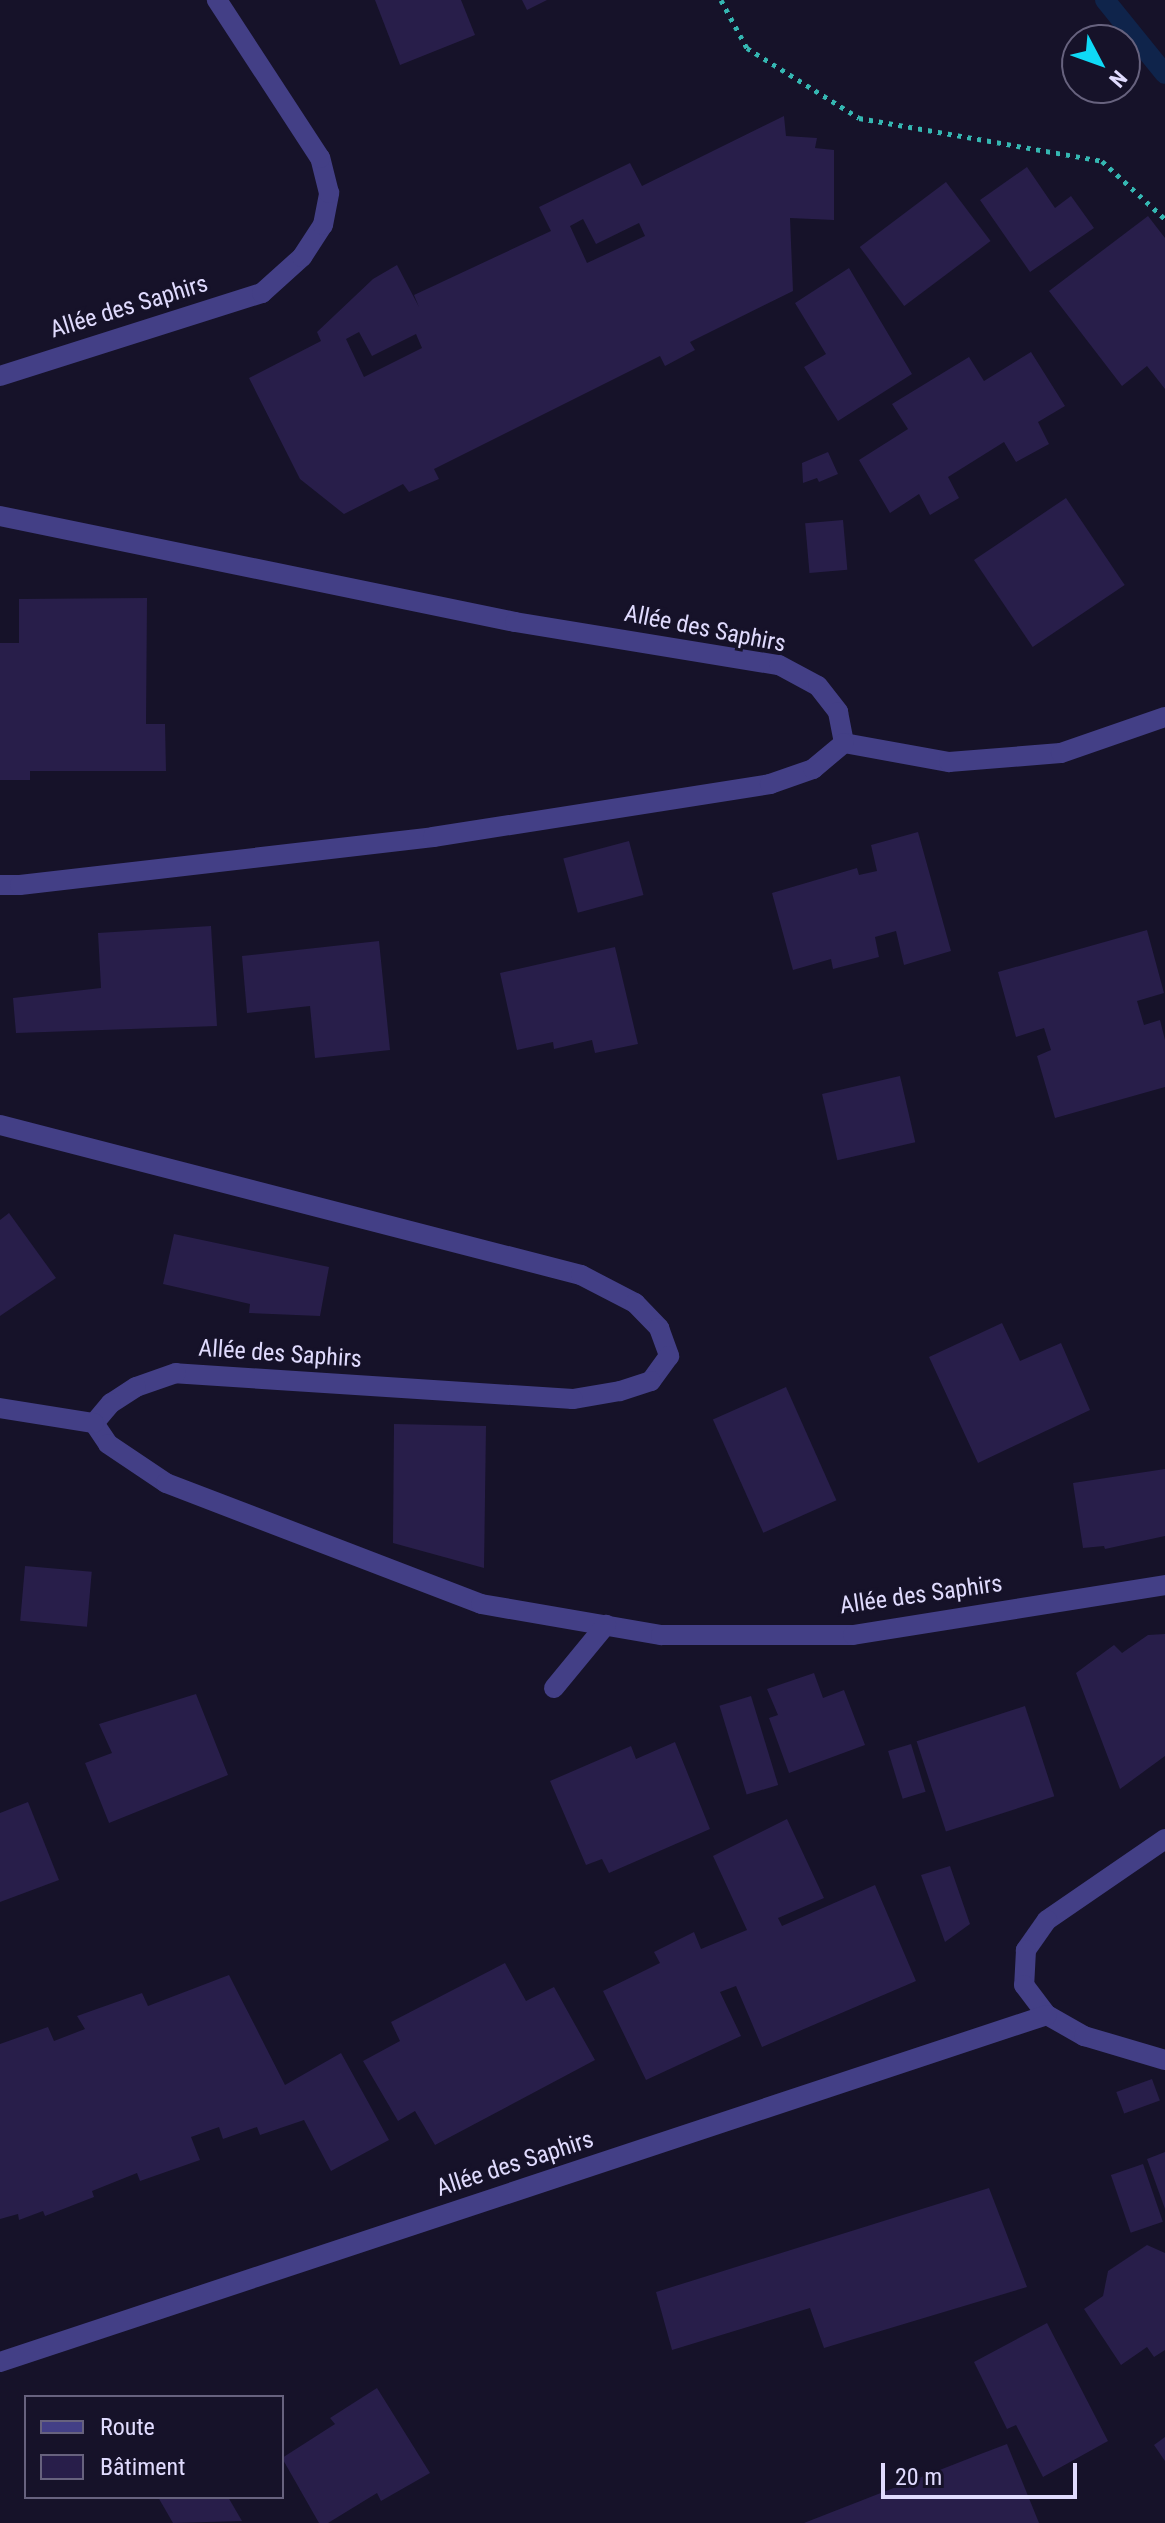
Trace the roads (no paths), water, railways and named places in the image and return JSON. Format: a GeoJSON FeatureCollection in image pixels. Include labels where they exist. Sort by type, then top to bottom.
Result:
{"type":"FeatureCollection","features":[{"type":"Feature","properties":{"kind":"street","name":"Allée des Saphirs"},"geometry":{"type":"LineString","coordinates":[[0,376],[262,293],[302,257],[323,225],[329,193],[320,158],[217,0]]}},
{"type":"Feature","properties":{"kind":"street","name":"Allée des Saphirs"},"geometry":{"type":"LineString","coordinates":[[0,516],[515,622],[779,665],[818,686],[838,712],[844,743]]}},
{"type":"Feature","properties":{"kind":"street"},"geometry":{"type":"LineString","coordinates":[[0,885],[433,837],[770,784],[813,769],[844,743],[949,762],[1061,753],[1165,717]]}},
{"type":"Feature","properties":{"kind":"street","name":"Allée des Saphirs"},"geometry":{"type":"LineString","coordinates":[[0,1125],[581,1275],[635,1303],[659,1328],[669,1356],[651,1381],[620,1391],[573,1399],[176,1373],[136,1387],[111,1403],[94,1423],[108,1444],[133,1465],[166,1483],[481,1604],[661,1635],[853,1635],[1165,1585]]}},
{"type":"Feature","properties":{"kind":"street"},"geometry":{"type":"LineString","coordinates":[[0,1408],[94,1423]]}},
{"type":"Feature","properties":{"kind":"street"},"geometry":{"type":"LineString","coordinates":[[554,1688],[606,1625]]}},
{"type":"Feature","properties":{"kind":"street"},"geometry":{"type":"LineString","coordinates":[[1165,1839],[1047,1920],[1026,1950],[1024,1985],[1047,2015],[1084,2036],[1165,2060]]}},
{"type":"Feature","properties":{"kind":"street","name":"Allée des Saphirs"},"geometry":{"type":"LineString","coordinates":[[0,2362],[1047,2015]]}},
{"type":"Feature","properties":{"kind":"waterway"},"geometry":{"type":"LineString","coordinates":[[1105,0],[1165,74]]}}]}
